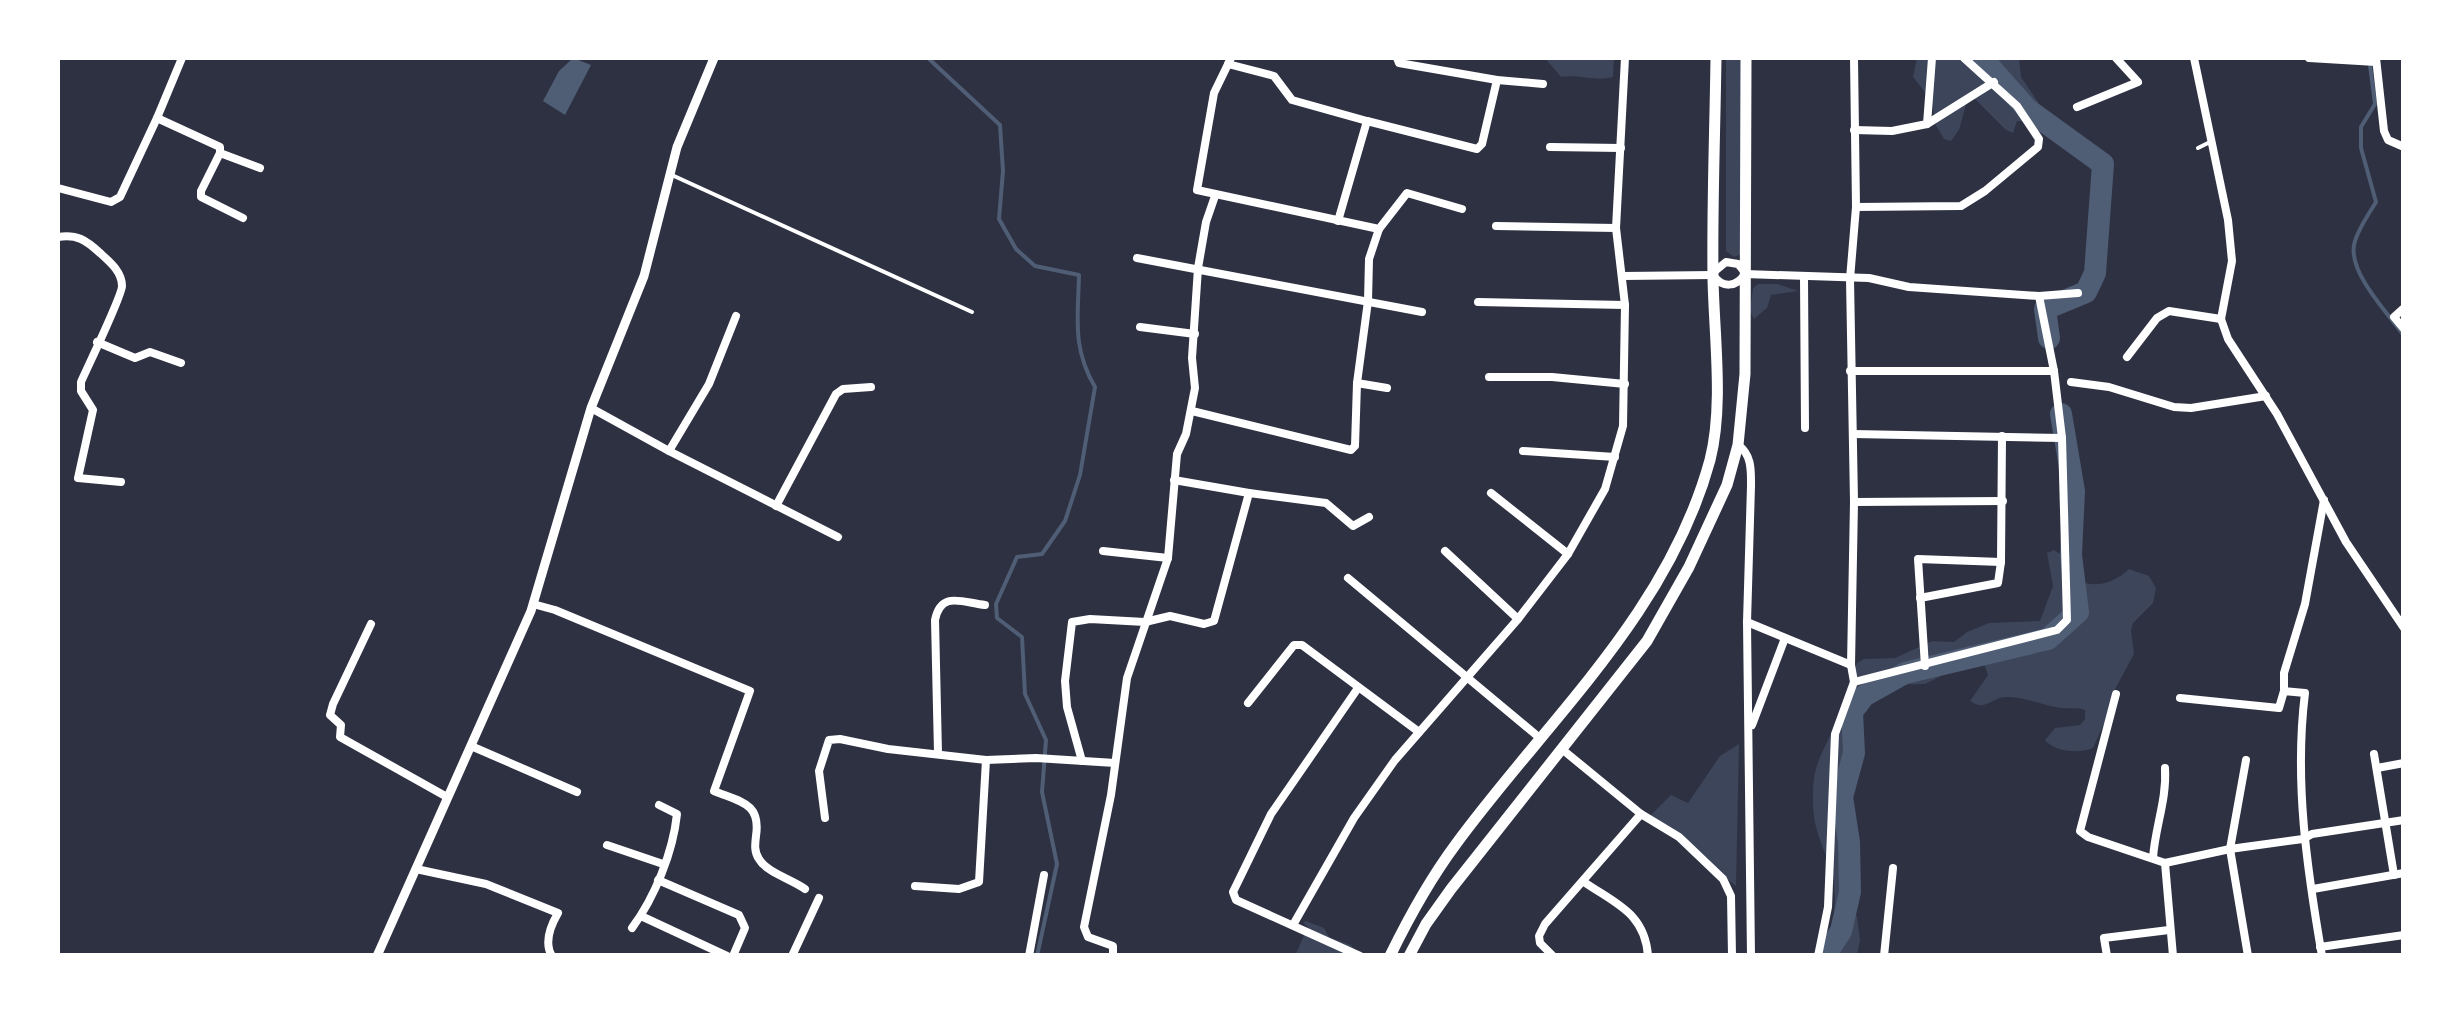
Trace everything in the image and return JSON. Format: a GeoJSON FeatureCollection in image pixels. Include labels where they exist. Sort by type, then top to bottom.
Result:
{"type":"FeatureCollection","features":[{"type":"Feature","properties":{"kind":"main road"},"geometry":{"type":"LineString","coordinates":[[1390,956],[1420,897],[1471,826],[1636,620],[1703,483],[1716,420],[1716,58]]}},
{"type":"Feature","properties":{"kind":"main road"},"geometry":{"type":"LineString","coordinates":[[1409,956],[1426,924],[1647,640],[1689,568],[1727,485],[1738,445],[1744,388],[1746,58]]}},
{"type":"Feature","properties":{"kind":"main road"},"geometry":{"type":"LineString","coordinates":[[1715,386],[1726,396],[1744,388]]}},
{"type":"Feature","properties":{"kind":"main road"},"geometry":{"type":"LineString","coordinates":[[1716,420],[1726,411],[1734,412],[1741,420]]}},
{"type":"Feature","properties":{"kind":"main road"},"geometry":{"type":"LineString","coordinates":[[1494,796],[1501,809],[1514,812]]}},
{"type":"Feature","properties":{"kind":"main road"},"geometry":{"type":"LineString","coordinates":[[1471,826],[1485,827],[1489,841]]}},
{"type":"Feature","properties":{"kind":"street"},"geometry":{"type":"LineString","coordinates":[[58,188],[88,199],[111,202],[120,197],[182,58]]}},
{"type":"Feature","properties":{"kind":"street"},"geometry":{"type":"LineString","coordinates":[[378,956],[533,604],[591,408],[644,276],[677,147],[714,58]]}},
{"type":"Feature","properties":{"kind":"street"},"geometry":{"type":"LineString","coordinates":[[1397,58],[1399,63],[1543,84]]}},
{"type":"Feature","properties":{"kind":"street"},"geometry":{"type":"LineString","coordinates":[[1294,925],[1354,818],[1419,732],[1518,619],[1568,554],[1605,489],[1623,426],[1623,276],[1616,228],[1626,58]]}},
{"type":"Feature","properties":{"kind":"street"},"geometry":{"type":"LineString","coordinates":[[1818,956],[1828,906],[1835,734],[1854,682],[1850,279],[1856,207],[1854,58]]}},
{"type":"Feature","properties":{"kind":"street"},"geometry":{"type":"LineString","coordinates":[[1928,124],[1932,58]]}},
{"type":"Feature","properties":{"kind":"street"},"geometry":{"type":"LineString","coordinates":[[1856,207],[1961,206],[2038,147],[2039,139],[2030,123],[1994,82],[1964,58]]}},
{"type":"Feature","properties":{"kind":"street"},"geometry":{"type":"LineString","coordinates":[[2077,107],[2138,82],[2116,58]]}},
{"type":"Feature","properties":{"kind":"street"},"geometry":{"type":"LineString","coordinates":[[2194,58],[2213,141],[2232,260],[2221,319],[2346,542],[2404,628]]}},
{"type":"Feature","properties":{"kind":"street"},"geometry":{"type":"LineString","coordinates":[[2310,58],[2374,61],[2384,131],[2388,140],[2402,147]]}},
{"type":"Feature","properties":{"kind":"street"},"geometry":{"type":"LineString","coordinates":[[1380,229],[1215,196],[1196,188],[1214,93],[1230,61],[1274,76],[1292,100],[1477,149],[1482,144],[1497,80]]}},
{"type":"Feature","properties":{"kind":"street"},"geometry":{"type":"LineString","coordinates":[[1854,130],[1892,131],[1928,124],[1994,82]]}},
{"type":"Feature","properties":{"kind":"street"},"geometry":{"type":"LineString","coordinates":[[157,118],[217,144],[220,153],[201,197],[244,218]]}},
{"type":"Feature","properties":{"kind":"street"},"geometry":{"type":"LineString","coordinates":[[1338,220],[1367,121]]}},
{"type":"Feature","properties":{"kind":"street"},"geometry":{"type":"LineString","coordinates":[[1550,147],[1621,148]]}},
{"type":"Feature","properties":{"kind":"street"},"geometry":{"type":"LineString","coordinates":[[220,153],[260,168]]}},
{"type":"Feature","properties":{"kind":"street"},"geometry":{"type":"LineString","coordinates":[[1192,411],[1347,449],[1355,446],[1369,260],[1380,229],[1407,192],[1462,209]]}},
{"type":"Feature","properties":{"kind":"street"},"geometry":{"type":"LineString","coordinates":[[1113,956],[1112,946],[1084,934],[1115,763],[1120,711],[1168,558],[1177,454],[1192,411],[1198,268],[1215,196]]}},
{"type":"Feature","properties":{"kind":"street"},"geometry":{"type":"LineString","coordinates":[[1496,226],[1616,228]]}},
{"type":"Feature","properties":{"kind":"street"},"geometry":{"type":"LineString","coordinates":[[58,236],[74,235],[104,256],[122,280],[120,296],[81,382],[81,391],[92,410],[78,478],[120,482]]}},
{"type":"Feature","properties":{"kind":"street"},"geometry":{"type":"LineString","coordinates":[[1137,258],[1422,312]]}},
{"type":"Feature","properties":{"kind":"street"},"geometry":{"type":"LineString","coordinates":[[1713,275],[1726,262],[1738,264],[1745,274]]}},
{"type":"Feature","properties":{"kind":"street"},"geometry":{"type":"LineString","coordinates":[[1623,276],[1713,275],[1729,286],[1745,274]]}},
{"type":"Feature","properties":{"kind":"street"},"geometry":{"type":"LineString","coordinates":[[1745,274],[1868,278],[1909,287],[2038,296],[2078,293]]}},
{"type":"Feature","properties":{"kind":"street"},"geometry":{"type":"LineString","coordinates":[[1804,278],[1805,428]]}},
{"type":"Feature","properties":{"kind":"street"},"geometry":{"type":"LineString","coordinates":[[1854,682],[2057,630],[2066,620],[2062,438],[2054,372],[2038,296]]}},
{"type":"Feature","properties":{"kind":"street"},"geometry":{"type":"LineString","coordinates":[[1478,302],[1624,306]]}},
{"type":"Feature","properties":{"kind":"street"},"geometry":{"type":"LineString","coordinates":[[2404,308],[2394,317],[2404,328]]}},
{"type":"Feature","properties":{"kind":"street"},"geometry":{"type":"LineString","coordinates":[[2126,356],[2168,311],[2221,319]]}},
{"type":"Feature","properties":{"kind":"street"},"geometry":{"type":"LineString","coordinates":[[669,452],[709,384],[736,316]]}},
{"type":"Feature","properties":{"kind":"street"},"geometry":{"type":"LineString","coordinates":[[1140,327],[1195,334]]}},
{"type":"Feature","properties":{"kind":"street"},"geometry":{"type":"LineString","coordinates":[[97,342],[136,358],[150,352],[181,363]]}},
{"type":"Feature","properties":{"kind":"street"},"geometry":{"type":"LineString","coordinates":[[1850,371],[2054,372]]}},
{"type":"Feature","properties":{"kind":"street"},"geometry":{"type":"LineString","coordinates":[[1490,377],[1552,377],[1625,384]]}},
{"type":"Feature","properties":{"kind":"street"},"geometry":{"type":"LineString","coordinates":[[2071,382],[2110,387],[2174,407],[2191,408],[2266,396]]}},
{"type":"Feature","properties":{"kind":"street"},"geometry":{"type":"LineString","coordinates":[[1357,384],[1387,388]]}},
{"type":"Feature","properties":{"kind":"street"},"geometry":{"type":"LineString","coordinates":[[776,506],[836,394],[843,389],[871,387]]}},
{"type":"Feature","properties":{"kind":"street"},"geometry":{"type":"LineString","coordinates":[[591,408],[838,537]]}},
{"type":"Feature","properties":{"kind":"street"},"geometry":{"type":"LineString","coordinates":[[1852,434],[2062,438]]}},
{"type":"Feature","properties":{"kind":"street"},"geometry":{"type":"LineString","coordinates":[[1920,598],[1998,582],[2002,436]]}},
{"type":"Feature","properties":{"kind":"street"},"geometry":{"type":"LineString","coordinates":[[1738,445],[1746,451],[1752,486],[1748,622],[1751,956]]}},
{"type":"Feature","properties":{"kind":"street"},"geometry":{"type":"LineString","coordinates":[[1523,451],[1615,456]]}},
{"type":"Feature","properties":{"kind":"street"},"geometry":{"type":"LineString","coordinates":[[1174,480],[1326,503],[1352,526],[1369,517]]}},
{"type":"Feature","properties":{"kind":"street"},"geometry":{"type":"LineString","coordinates":[[1727,485],[1752,486]]}},
{"type":"Feature","properties":{"kind":"street"},"geometry":{"type":"LineString","coordinates":[[1082,761],[1064,681],[1072,622],[1145,622],[1170,616],[1198,623],[1214,621],[1249,493]]}},
{"type":"Feature","properties":{"kind":"street"},"geometry":{"type":"LineString","coordinates":[[1492,493],[1568,554]]}},
{"type":"Feature","properties":{"kind":"street"},"geometry":{"type":"LineString","coordinates":[[2180,698],[2279,708],[2284,673],[2305,604],[2324,500]]}},
{"type":"Feature","properties":{"kind":"street"},"geometry":{"type":"LineString","coordinates":[[1854,502],[2003,501]]}},
{"type":"Feature","properties":{"kind":"street"},"geometry":{"type":"LineString","coordinates":[[1103,551],[1168,558]]}},
{"type":"Feature","properties":{"kind":"street"},"geometry":{"type":"LineString","coordinates":[[1445,552],[1518,619]]}},
{"type":"Feature","properties":{"kind":"street"},"geometry":{"type":"LineString","coordinates":[[1925,666],[1918,559],[2001,562]]}},
{"type":"Feature","properties":{"kind":"street"},"geometry":{"type":"LineString","coordinates":[[1348,578],[1541,740]]}},
{"type":"Feature","properties":{"kind":"street"},"geometry":{"type":"LineString","coordinates":[[938,752],[938,606],[944,601],[985,605]]}},
{"type":"Feature","properties":{"kind":"street"},"geometry":{"type":"LineString","coordinates":[[533,604],[750,691],[714,791],[755,811],[759,818],[754,844],[757,857],[762,864],[805,888]]}},
{"type":"Feature","properties":{"kind":"street"},"geometry":{"type":"LineString","coordinates":[[1748,622],[1851,665]]}},
{"type":"Feature","properties":{"kind":"street"},"geometry":{"type":"LineString","coordinates":[[372,624],[330,715],[341,726],[340,737],[447,797]]}},
{"type":"Feature","properties":{"kind":"street"},"geometry":{"type":"LineString","coordinates":[[1749,734],[1785,638]]}},
{"type":"Feature","properties":{"kind":"street"},"geometry":{"type":"LineString","coordinates":[[1248,704],[1294,645],[1302,645],[1419,732]]}},
{"type":"Feature","properties":{"kind":"street"},"geometry":{"type":"LineString","coordinates":[[1358,688],[1271,814],[1233,892],[1236,900],[1360,956]]}},
{"type":"Feature","properties":{"kind":"street"},"geometry":{"type":"LineString","coordinates":[[2284,691],[2305,693],[2300,762],[2303,840],[2321,951],[2404,935]]}},
{"type":"Feature","properties":{"kind":"street"},"geometry":{"type":"LineString","coordinates":[[2116,694],[2080,831],[2088,837],[2165,863],[2404,820]]}},
{"type":"Feature","properties":{"kind":"street"},"geometry":{"type":"LineString","coordinates":[[825,818],[820,771],[829,740],[986,760],[1036,758],[1115,763]]}},
{"type":"Feature","properties":{"kind":"street"},"geometry":{"type":"LineString","coordinates":[[471,746],[577,792]]}},
{"type":"Feature","properties":{"kind":"street"},"geometry":{"type":"LineString","coordinates":[[1563,750],[1642,814],[1679,836],[1723,879],[1731,896],[1732,956]]}},
{"type":"Feature","properties":{"kind":"street"},"geometry":{"type":"LineString","coordinates":[[2313,890],[2398,874],[2374,754]]}},
{"type":"Feature","properties":{"kind":"street"},"geometry":{"type":"LineString","coordinates":[[915,886],[959,889],[979,882],[986,760]]}},
{"type":"Feature","properties":{"kind":"street"},"geometry":{"type":"LineString","coordinates":[[2246,760],[2230,849],[2248,956]]}},
{"type":"Feature","properties":{"kind":"street"},"geometry":{"type":"LineString","coordinates":[[2376,768],[2404,763]]}},
{"type":"Feature","properties":{"kind":"street"},"geometry":{"type":"LineString","coordinates":[[2153,858],[2154,839],[2166,798],[2165,768]]}},
{"type":"Feature","properties":{"kind":"street"},"geometry":{"type":"LineString","coordinates":[[632,928],[658,880],[677,816],[660,805]]}},
{"type":"Feature","properties":{"kind":"street"},"geometry":{"type":"LineString","coordinates":[[1553,956],[1540,944],[1539,936],[1546,924],[1642,814]]}},
{"type":"Feature","properties":{"kind":"street"},"geometry":{"type":"LineString","coordinates":[[607,845],[664,864]]}},
{"type":"Feature","properties":{"kind":"street"},"geometry":{"type":"LineString","coordinates":[[2165,863],[2173,956]]}},
{"type":"Feature","properties":{"kind":"street"},"geometry":{"type":"LineString","coordinates":[[1884,956],[1894,868]]}},
{"type":"Feature","properties":{"kind":"street"},"geometry":{"type":"LineString","coordinates":[[416,869],[499,888],[558,914],[550,936],[548,950],[552,956]]}},
{"type":"Feature","properties":{"kind":"street"},"geometry":{"type":"LineString","coordinates":[[1030,956],[1044,875]]}},
{"type":"Feature","properties":{"kind":"street"},"geometry":{"type":"LineString","coordinates":[[641,916],[730,956],[745,928],[740,915],[658,880]]}},
{"type":"Feature","properties":{"kind":"street"},"geometry":{"type":"LineString","coordinates":[[1584,882],[1643,926],[1648,956]]}},
{"type":"Feature","properties":{"kind":"street"},"geometry":{"type":"LineString","coordinates":[[792,956],[819,898]]}},
{"type":"Feature","properties":{"kind":"street"},"geometry":{"type":"LineString","coordinates":[[2107,956],[2104,938],[2169,930]]}},
{"type":"Feature","properties":{"kind":"lane"},"geometry":{"type":"LineString","coordinates":[[2198,148],[2213,141]]}},
{"type":"Feature","properties":{"kind":"lane"},"geometry":{"type":"LineString","coordinates":[[669,174],[972,312]]}},
{"type":"Feature","properties":{"kind":"shaded area"},"geometry":{"type":"Polygon","coordinates":[[[573,58],[591,65],[565,115],[543,101],[559,71],[573,58]]]}},
{"type":"Feature","properties":{"kind":"shaded area"},"geometry":{"type":"Polygon","coordinates":[[[1545,58],[1614,58],[1613,77],[1561,77],[1545,58]]]}},
{"type":"Feature","properties":{"kind":"shaded area"},"geometry":{"type":"Polygon","coordinates":[[[1726,58],[1743,58],[1742,254],[1734,257],[1726,251],[1726,58]]]}},
{"type":"Feature","properties":{"kind":"shaded area"},"geometry":{"type":"Polygon","coordinates":[[[1917,58],[2019,58],[2021,77],[2038,102],[2036,122],[2017,121],[2013,133],[1973,97],[1967,101],[1959,130],[1951,141],[1944,139],[1935,124],[1932,101],[1913,77],[1917,58]]]}},
{"type":"Feature","properties":{"kind":"shaded area"},"geometry":{"type":"Polygon","coordinates":[[[1758,284],[1777,284],[1798,291],[1771,295],[1767,308],[1754,319],[1750,311],[1753,288],[1758,284]]]}},
{"type":"Feature","properties":{"kind":"shaded area"},"geometry":{"type":"Polygon","coordinates":[[[2054,550],[2066,558],[2082,582],[2107,582],[2129,569],[2149,576],[2156,588],[2153,603],[2133,623],[2134,654],[2113,693],[2093,748],[2067,751],[2045,740],[2055,728],[2080,725],[2085,710],[2013,697],[1984,705],[1970,701],[1988,675],[1984,664],[1953,670],[1925,684],[1880,685],[1873,689],[1863,708],[1849,763],[1842,870],[1860,940],[1857,955],[1825,955],[1835,896],[1832,873],[1814,819],[1814,780],[1857,663],[1864,659],[1895,658],[1932,641],[1954,642],[1989,623],[2040,621],[2053,586],[2047,553],[2054,550]]]}},
{"type":"Feature","properties":{"kind":"shaded area"},"geometry":{"type":"Polygon","coordinates":[[[1739,744],[1736,886],[1649,817],[1671,795],[1688,803],[1720,756],[1739,744]]]}},
{"type":"Feature","properties":{"kind":"shaded area"},"geometry":{"type":"Polygon","coordinates":[[[1303,922],[1324,928],[1329,937],[1351,945],[1358,955],[1295,956],[1305,933],[1312,932],[1303,922]]]}},
{"type":"Feature","properties":{"kind":"waterway"},"geometry":{"type":"LineString","coordinates":[[928,58],[1000,125],[1003,171],[999,219],[1016,249],[1035,266],[1079,275],[1080,346],[1095,387],[1080,475],[1065,521],[1042,554],[1017,557],[996,604],[997,618],[1022,637],[1025,694],[1046,740],[1042,792],[1057,864],[1037,956]]}},
{"type":"Feature","properties":{"kind":"waterway"},"geometry":{"type":"LineString","coordinates":[[1982,58],[2027,109],[2103,164],[2095,273],[2086,292],[2045,309],[2049,338]]}},
{"type":"Feature","properties":{"kind":"waterway"},"geometry":{"type":"LineString","coordinates":[[2369,58],[2375,104],[2361,127],[2361,148],[2376,202],[2358,234],[2354,256],[2363,280],[2404,336]]}},
{"type":"Feature","properties":{"kind":"waterway"},"geometry":{"type":"LineString","coordinates":[[1825,956],[1841,931],[1850,892],[1849,842],[1842,797],[1854,753],[1852,712],[1864,696],[1905,673],[2048,639],[2078,612],[2071,555],[2074,491],[2061,414]]}}]}
